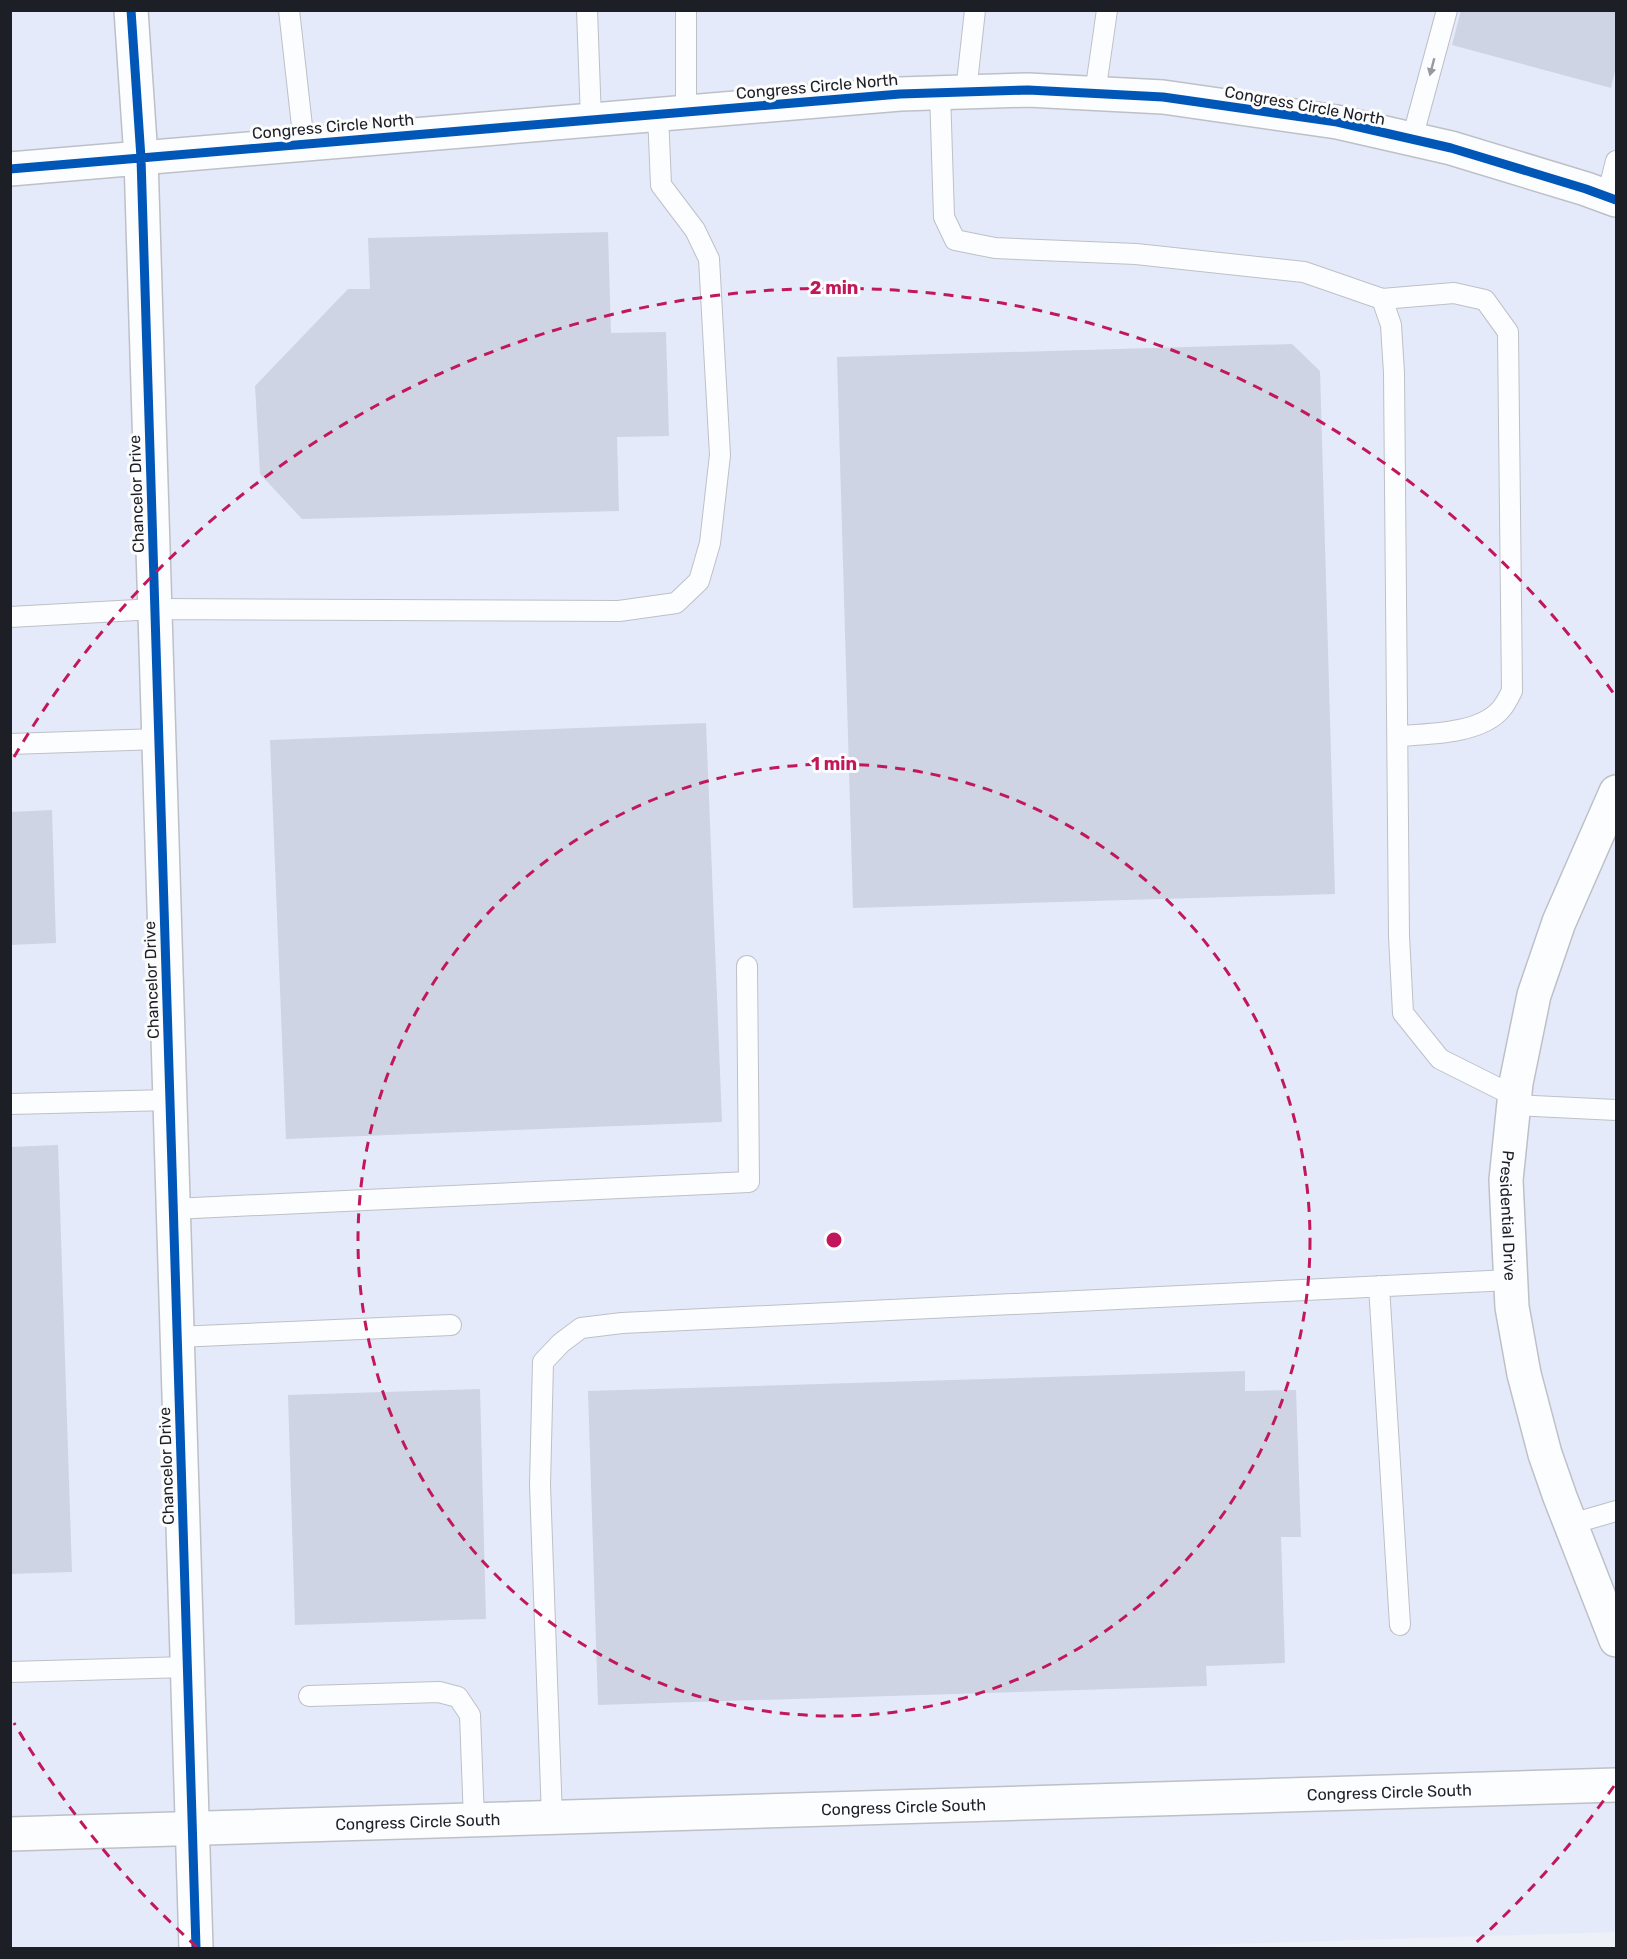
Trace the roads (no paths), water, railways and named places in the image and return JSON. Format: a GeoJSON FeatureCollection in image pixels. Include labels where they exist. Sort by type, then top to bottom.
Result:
{"type":"FeatureCollection","features":[{"type":"Feature","properties":{"kind":"street","name":"Chancelor Drive"},"geometry":{"type":"LineString","coordinates":[[130,10],[141,158],[195,1948]]}},
{"type":"Feature","properties":{"kind":"street","name":"Congress Circle North"},"geometry":{"type":"LineString","coordinates":[[10,169],[900,94],[1028,90],[1162,97],[1337,122],[1462,151],[1612,198]]}},
{"type":"Feature","properties":{"kind":"street","name":"Presidential Drive"},"geometry":{"type":"LineString","coordinates":[[1617,792],[1559,922],[1534,995],[1514,1101],[1506,1180],[1512,1307],[1524,1374],[1545,1454],[1617,1640]]}},
{"type":"Feature","properties":{"kind":"street","name":"Congress Circle South"},"geometry":{"type":"LineString","coordinates":[[10,1834],[1617,1785]]}},
{"type":"Feature","properties":{"kind":"lane"},"geometry":{"type":"LineString","coordinates":[[289,10],[304,144]]}},
{"type":"Feature","properties":{"kind":"lane"},"geometry":{"type":"LineString","coordinates":[[587,10],[591,120]]}},
{"type":"Feature","properties":{"kind":"lane"},"geometry":{"type":"LineString","coordinates":[[10,617],[155,609],[619,611],[676,603],[699,581],[710,543],[720,455],[709,259],[695,230],[661,185],[686,10]]}},
{"type":"Feature","properties":{"kind":"lane"},"geometry":{"type":"LineString","coordinates":[[975,10],[953,92],[944,217],[955,240],[995,248],[1136,254],[1304,272],[1382,298],[1454,293],[1485,300],[1508,332],[1512,691],[1502,709],[1485,722],[1448,732],[1398,736]]}},
{"type":"Feature","properties":{"kind":"lane"},"geometry":{"type":"LineString","coordinates":[[1095,94],[1107,10]]}},
{"type":"Feature","properties":{"kind":"lane"},"geometry":{"type":"LineString","coordinates":[[1412,139],[1447,10]]}},
{"type":"Feature","properties":{"kind":"lane"},"geometry":{"type":"LineString","coordinates":[[1612,198],[1617,161]]}},
{"type":"Feature","properties":{"kind":"lane"},"geometry":{"type":"LineString","coordinates":[[1382,298],[1391,325],[1394,373],[1399,936],[1403,1012],[1440,1059],[1514,1101],[1617,1110]]}},
{"type":"Feature","properties":{"kind":"lane"},"geometry":{"type":"LineString","coordinates":[[10,744],[159,739]]}},
{"type":"Feature","properties":{"kind":"lane"},"geometry":{"type":"LineString","coordinates":[[173,1209],[749,1182],[747,966]]}},
{"type":"Feature","properties":{"kind":"lane"},"geometry":{"type":"LineString","coordinates":[[10,1104],[170,1101]]}},
{"type":"Feature","properties":{"kind":"lane"},"geometry":{"type":"LineString","coordinates":[[552,1818],[540,1485],[543,1362],[561,1343],[581,1328],[622,1323],[1510,1280]]}},
{"type":"Feature","properties":{"kind":"lane"},"geometry":{"type":"LineString","coordinates":[[1378,1286],[1400,1625]]}},
{"type":"Feature","properties":{"kind":"lane"},"geometry":{"type":"LineString","coordinates":[[177,1337],[451,1325]]}},
{"type":"Feature","properties":{"kind":"lane"},"geometry":{"type":"LineString","coordinates":[[1571,1524],[1617,1511]]}},
{"type":"Feature","properties":{"kind":"lane"},"geometry":{"type":"LineString","coordinates":[[10,1672],[187,1667]]}},
{"type":"Feature","properties":{"kind":"lane"},"geometry":{"type":"LineString","coordinates":[[309,1695],[439,1692],[458,1698],[471,1715],[474,1820]]}}]}
